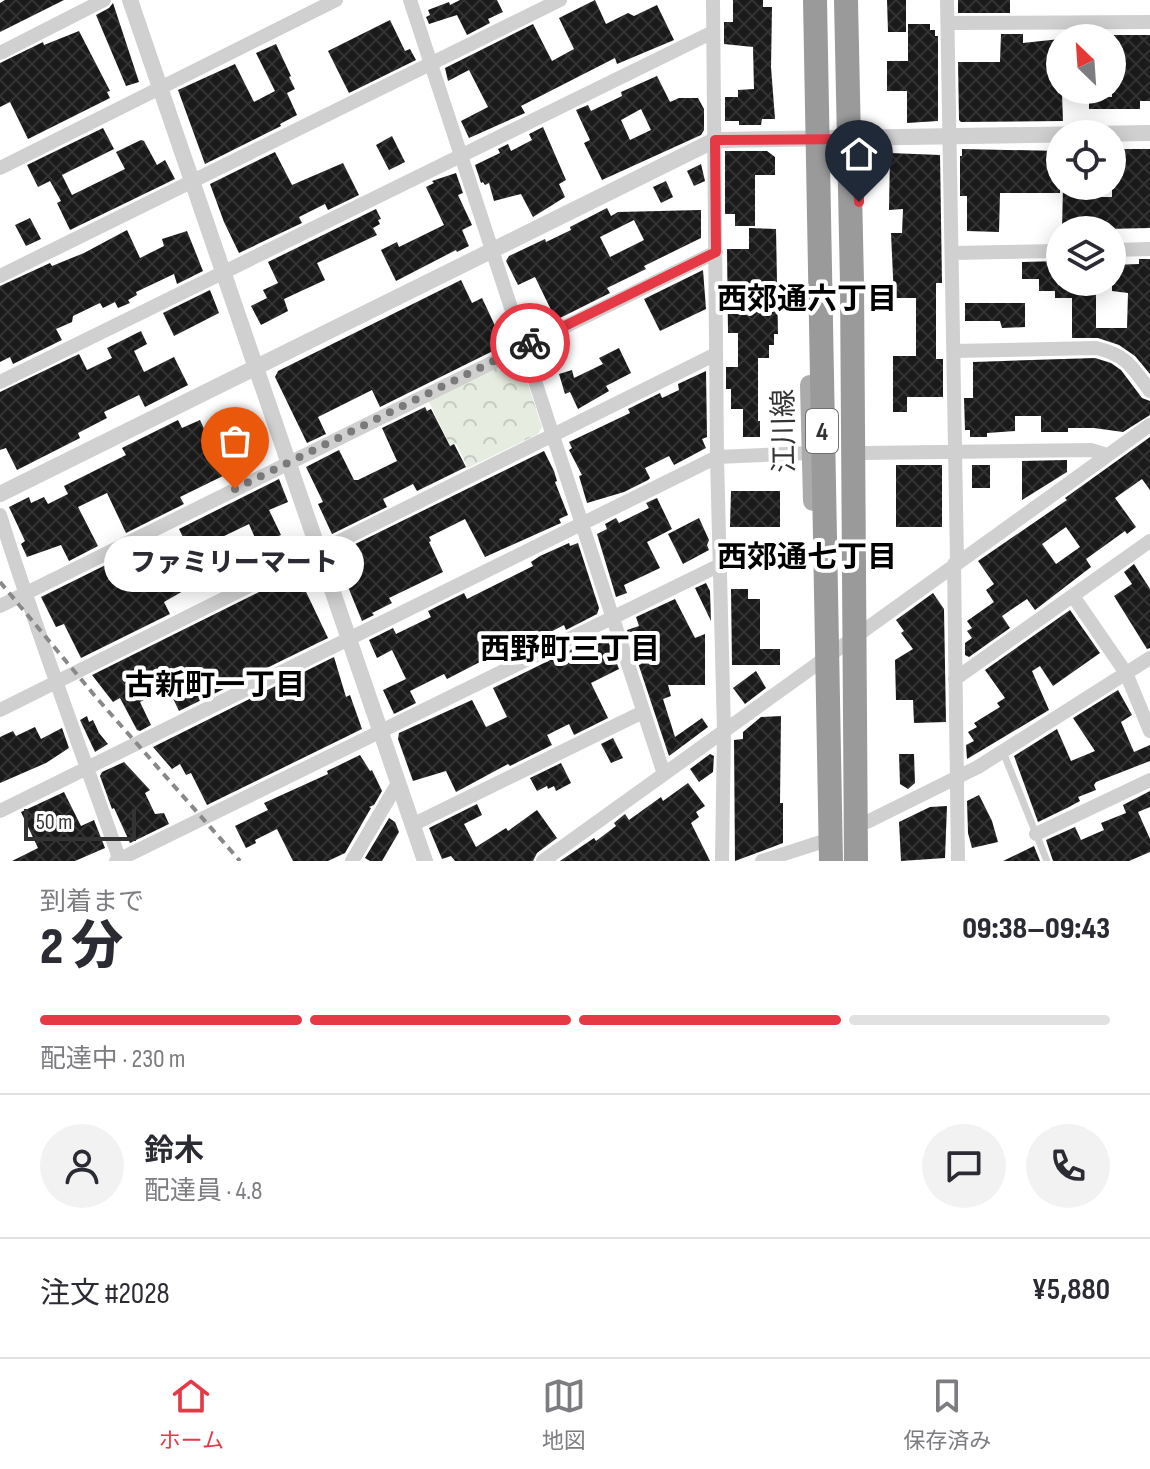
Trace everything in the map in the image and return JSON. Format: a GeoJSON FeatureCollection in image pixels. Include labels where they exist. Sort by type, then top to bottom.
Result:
{"type":"FeatureCollection","features":[{"type":"Feature","properties":{"kind":"highway","name":"4"},"geometry":{"type":"LineString","coordinates":[[815,0],[825,855]]}},
{"type":"Feature","properties":{"kind":"highway"},"geometry":{"type":"LineString","coordinates":[[816,618],[829,585],[833,530],[829,304],[837,257],[832,161],[832,0]]}},
{"type":"Feature","properties":{"kind":"highway","name":"4"},"geometry":{"type":"LineString","coordinates":[[846,0],[852,283],[856,861]]}},
{"type":"Feature","properties":{"kind":"highway"},"geometry":{"type":"LineString","coordinates":[[844,861],[840,302],[852,283]]}},
{"type":"Feature","properties":{"kind":"main road","name":"江川線"},"geometry":{"type":"LineString","coordinates":[[807,0],[811,453],[825,855]]}},
{"type":"Feature","properties":{"kind":"main road"},"geometry":{"type":"LineString","coordinates":[[855,0],[864,453],[867,861]]}},
{"type":"Feature","properties":{"kind":"street"},"geometry":{"type":"LineString","coordinates":[[0,53],[104,0]]}},
{"type":"Feature","properties":{"kind":"street"},"geometry":{"type":"LineString","coordinates":[[130,0],[425,861]]}},
{"type":"Feature","properties":{"kind":"street"},"geometry":{"type":"LineString","coordinates":[[0,168],[336,0]]}},
{"type":"Feature","properties":{"kind":"street"},"geometry":{"type":"LineString","coordinates":[[410,0],[664,774]]}},
{"type":"Feature","properties":{"kind":"street"},"geometry":{"type":"LineString","coordinates":[[0,276],[560,0]]}},
{"type":"Feature","properties":{"kind":"street"},"geometry":{"type":"LineString","coordinates":[[713,0],[717,457],[724,731],[722,861]]}},
{"type":"Feature","properties":{"kind":"street"},"geometry":{"type":"LineString","coordinates":[[947,0],[957,452],[955,679],[958,861]]}},
{"type":"Feature","properties":{"kind":"street"},"geometry":{"type":"LineString","coordinates":[[948,23],[1150,22]]}},
{"type":"Feature","properties":{"kind":"street"},"geometry":{"type":"LineString","coordinates":[[0,382],[713,32]]}},
{"type":"Feature","properties":{"kind":"street"},"geometry":{"type":"LineString","coordinates":[[0,494],[715,140],[1150,133]]}},
{"type":"Feature","properties":{"kind":"street"},"geometry":{"type":"LineString","coordinates":[[1126,250],[1150,249]]}},
{"type":"Feature","properties":{"kind":"street"},"geometry":{"type":"LineString","coordinates":[[952,253],[1046,251]]}},
{"type":"Feature","properties":{"kind":"street"},"geometry":{"type":"LineString","coordinates":[[0,606],[716,252]]}},
{"type":"Feature","properties":{"kind":"street"},"geometry":{"type":"LineString","coordinates":[[954,351],[1096,348],[1118,353],[1128,361],[1150,391]]}},
{"type":"Feature","properties":{"kind":"street"},"geometry":{"type":"LineString","coordinates":[[0,710],[716,354]]}},
{"type":"Feature","properties":{"kind":"street"},"geometry":{"type":"LineString","coordinates":[[543,861],[1150,425]]}},
{"type":"Feature","properties":{"kind":"street"},"geometry":{"type":"LineString","coordinates":[[864,453],[1091,450],[1107,455]]}},
{"type":"Feature","properties":{"kind":"street"},"geometry":{"type":"LineString","coordinates":[[0,811],[717,457],[811,453]]}},
{"type":"Feature","properties":{"kind":"street"},"geometry":{"type":"LineString","coordinates":[[0,515],[24,594],[58,681],[118,860],[720,565]]}},
{"type":"Feature","properties":{"kind":"street"},"geometry":{"type":"LineString","coordinates":[[955,679],[1150,541]]}},
{"type":"Feature","properties":{"kind":"street"},"geometry":{"type":"LineString","coordinates":[[1073,596],[1126,673],[1150,731]]}},
{"type":"Feature","properties":{"kind":"street"},"geometry":{"type":"LineString","coordinates":[[867,822],[1002,751],[1150,658]]}},
{"type":"Feature","properties":{"kind":"street"},"geometry":{"type":"LineString","coordinates":[[412,825],[643,712]]}},
{"type":"Feature","properties":{"kind":"street"},"geometry":{"type":"LineString","coordinates":[[1036,834],[1150,780]]}},
{"type":"Feature","properties":{"kind":"street"},"geometry":{"type":"LineString","coordinates":[[351,859],[398,783]]}},
{"type":"Feature","properties":{"kind":"street"},"geometry":{"type":"LineString","coordinates":[[762,861],[825,855]]}},
{"type":"Feature","properties":{"kind":"lane"},"geometry":{"type":"LineString","coordinates":[[1002,751],[1047,861]]}},
{"type":"Feature","properties":{"kind":"green space"},"geometry":{"type":"Polygon","coordinates":[[[515,358],[520,360],[542,427],[538,434],[468,468],[456,443],[450,445],[428,400],[515,358]]]}},
{"type":"Feature","properties":{"kind":"building"},"geometry":{"type":"Polygon","coordinates":[[[5,0],[64,0],[0,32],[0,3],[5,0]]]}},
{"type":"Feature","properties":{"kind":"building"},"geometry":{"type":"Polygon","coordinates":[[[460,0],[497,0],[503,12],[467,35],[457,15],[429,24],[426,17],[430,15],[428,10],[460,0]]]}},
{"type":"Feature","properties":{"kind":"building"},"geometry":{"type":"Polygon","coordinates":[[[595,0],[606,24],[628,13],[634,16],[657,5],[674,40],[617,64],[615,58],[521,106],[525,113],[469,138],[461,121],[488,107],[469,70],[448,81],[445,68],[533,24],[552,61],[574,49],[559,18],[595,0]]]}},
{"type":"Feature","properties":{"kind":"building"},"geometry":{"type":"Polygon","coordinates":[[[733,0],[763,0],[763,7],[772,7],[771,67],[775,119],[762,119],[761,125],[739,125],[739,121],[725,121],[725,97],[738,97],[738,90],[754,89],[753,47],[724,44],[724,22],[733,22],[733,0]]]}},
{"type":"Feature","properties":{"kind":"building"},"geometry":{"type":"Polygon","coordinates":[[[887,0],[906,0],[906,32],[888,32],[887,0]]]}},
{"type":"Feature","properties":{"kind":"building"},"geometry":{"type":"Polygon","coordinates":[[[958,0],[1010,0],[1010,13],[958,13],[958,0]]]}},
{"type":"Feature","properties":{"kind":"building"},"geometry":{"type":"Polygon","coordinates":[[[113,3],[139,82],[126,86],[96,15],[113,3]]]}},
{"type":"Feature","properties":{"kind":"building"},"geometry":{"type":"Polygon","coordinates":[[[390,20],[405,51],[410,49],[416,60],[349,93],[328,51],[390,20]]]}},
{"type":"Feature","properties":{"kind":"building"},"geometry":{"type":"Polygon","coordinates":[[[908,24],[930,24],[930,30],[935,30],[935,36],[938,36],[938,121],[907,123],[907,91],[887,91],[887,61],[908,61],[908,24]]]}},
{"type":"Feature","properties":{"kind":"building"},"geometry":{"type":"Polygon","coordinates":[[[79,31],[110,91],[107,92],[110,98],[28,139],[10,102],[0,107],[0,63],[43,42],[44,45],[79,31]]]}},
{"type":"Feature","properties":{"kind":"building"},"geometry":{"type":"Polygon","coordinates":[[[1001,34],[1023,34],[1023,43],[1046,41],[1046,104],[1062,104],[1063,120],[961,122],[958,62],[1000,62],[1001,34]]]}},
{"type":"Feature","properties":{"kind":"building"},"geometry":{"type":"Polygon","coordinates":[[[1126,35],[1150,35],[1150,101],[1140,101],[1140,109],[1089,109],[1089,104],[1126,104],[1126,35]]]}},
{"type":"Feature","properties":{"kind":"building"},"geometry":{"type":"Polygon","coordinates":[[[276,44],[295,89],[287,93],[297,115],[205,164],[178,90],[235,64],[254,102],[275,91],[256,53],[276,44]]]}},
{"type":"Feature","properties":{"kind":"building"},"geometry":{"type":"Polygon","coordinates":[[[657,76],[670,102],[679,98],[698,98],[704,109],[704,130],[701,135],[602,180],[584,143],[590,140],[576,110],[588,105],[591,111],[622,96],[621,92],[657,76]],[[641,109],[621,120],[630,140],[651,130],[641,109]]]}},
{"type":"Feature","properties":{"kind":"building"},"geometry":{"type":"Polygon","coordinates":[[[543,127],[566,180],[559,184],[565,197],[533,217],[521,194],[494,201],[489,183],[481,183],[475,165],[500,153],[498,149],[508,144],[511,151],[532,140],[529,134],[543,127]]]}},
{"type":"Feature","properties":{"kind":"building"},"geometry":{"type":"Polygon","coordinates":[[[103,128],[114,149],[62,175],[72,195],[125,169],[116,152],[141,140],[157,165],[165,160],[175,179],[70,230],[57,203],[61,201],[50,181],[38,187],[27,165],[103,128]]]}},
{"type":"Feature","properties":{"kind":"building"},"geometry":{"type":"Polygon","coordinates":[[[392,136],[405,162],[389,170],[376,145],[392,136]]]}},
{"type":"Feature","properties":{"kind":"building"},"geometry":{"type":"Polygon","coordinates":[[[962,149],[1046,151],[1046,193],[1000,193],[999,232],[967,231],[967,196],[960,196],[962,149]]]}},
{"type":"Feature","properties":{"kind":"building"},"geometry":{"type":"Polygon","coordinates":[[[1126,149],[1150,149],[1150,228],[1126,229],[1126,216],[1062,216],[1063,200],[1126,200],[1126,149]]]}},
{"type":"Feature","properties":{"kind":"building"},"geometry":{"type":"Polygon","coordinates":[[[725,151],[767,151],[775,157],[775,175],[755,175],[755,226],[735,226],[735,214],[725,214],[725,151]]]}},
{"type":"Feature","properties":{"kind":"building"},"geometry":{"type":"Polygon","coordinates":[[[275,152],[292,185],[343,163],[359,195],[328,210],[325,204],[299,217],[302,223],[239,253],[210,184],[275,152]]]}},
{"type":"Feature","properties":{"kind":"building"},"geometry":{"type":"Polygon","coordinates":[[[890,153],[940,155],[942,283],[936,283],[936,359],[943,359],[943,397],[907,397],[907,412],[893,412],[893,356],[916,356],[916,298],[894,298],[891,233],[902,233],[903,209],[889,210],[890,153]]]}},
{"type":"Feature","properties":{"kind":"building"},"geometry":{"type":"Polygon","coordinates":[[[701,164],[705,181],[694,186],[687,171],[701,164]]]}},
{"type":"Feature","properties":{"kind":"building"},"geometry":{"type":"Polygon","coordinates":[[[456,173],[463,193],[458,195],[472,225],[462,230],[469,246],[396,281],[381,250],[397,242],[399,247],[444,225],[426,187],[434,183],[432,181],[456,173]]]}},
{"type":"Feature","properties":{"kind":"building"},"geometry":{"type":"Polygon","coordinates":[[[666,181],[673,197],[661,203],[653,187],[666,181]]]}},
{"type":"Feature","properties":{"kind":"building"},"geometry":{"type":"Polygon","coordinates":[[[607,208],[611,216],[618,212],[701,210],[701,238],[644,266],[646,269],[607,288],[610,293],[556,320],[535,277],[518,285],[506,261],[509,256],[571,230],[570,227],[607,208]],[[634,220],[600,237],[610,257],[644,240],[634,220]]]}},
{"type":"Feature","properties":{"kind":"building"},"geometry":{"type":"Polygon","coordinates":[[[376,209],[381,219],[378,220],[380,224],[373,228],[377,235],[317,263],[325,280],[284,299],[288,311],[261,325],[251,306],[267,298],[263,290],[278,283],[268,262],[376,209]]]}},
{"type":"Feature","properties":{"kind":"building"},"geometry":{"type":"Polygon","coordinates":[[[30,218],[41,239],[26,246],[15,225],[30,218]]]}},
{"type":"Feature","properties":{"kind":"building"},"geometry":{"type":"Polygon","coordinates":[[[749,228],[776,229],[778,334],[774,334],[774,345],[769,345],[769,358],[758,358],[760,437],[743,437],[743,409],[731,409],[731,389],[726,389],[726,367],[738,367],[738,333],[728,333],[727,249],[749,249],[749,228]]]}},
{"type":"Feature","properties":{"kind":"building"},"geometry":{"type":"Polygon","coordinates":[[[127,230],[140,258],[164,246],[162,239],[187,231],[203,271],[177,284],[174,274],[136,292],[137,295],[128,300],[130,303],[118,308],[115,302],[103,308],[100,303],[73,316],[72,322],[56,329],[62,340],[13,364],[10,357],[0,362],[0,286],[50,263],[52,266],[84,253],[127,230]]]}},
{"type":"Feature","properties":{"kind":"building"},"geometry":{"type":"Polygon","coordinates":[[[1139,259],[1150,259],[1150,374],[1135,356],[1119,345],[1098,338],[1072,338],[1072,298],[1055,298],[1096,296],[1096,328],[1127,328],[1126,264],[1139,264],[1139,259]]]}},
{"type":"Feature","properties":{"kind":"building"},"geometry":{"type":"Polygon","coordinates":[[[1046,261],[1046,291],[1039,291],[1039,279],[1022,279],[1022,262],[1046,261]]]}},
{"type":"Feature","properties":{"kind":"building"},"geometry":{"type":"Polygon","coordinates":[[[703,270],[706,309],[660,331],[644,299],[703,270]]]}},
{"type":"Feature","properties":{"kind":"building"},"geometry":{"type":"Polygon","coordinates":[[[461,280],[472,303],[482,298],[497,330],[501,328],[509,343],[380,407],[372,390],[318,417],[326,434],[307,443],[275,377],[278,371],[461,280]]]}},
{"type":"Feature","properties":{"kind":"building"},"geometry":{"type":"Polygon","coordinates":[[[210,290],[219,313],[174,336],[163,313],[210,290]]]}},
{"type":"Feature","properties":{"kind":"building"},"geometry":{"type":"Polygon","coordinates":[[[965,303],[1025,303],[1025,327],[1002,328],[1000,321],[965,321],[965,303]]]}},
{"type":"Feature","properties":{"kind":"building"},"geometry":{"type":"Polygon","coordinates":[[[141,331],[147,344],[134,351],[144,372],[174,357],[188,385],[145,407],[139,395],[104,412],[107,418],[78,433],[80,438],[17,470],[6,448],[0,450],[0,392],[79,354],[87,370],[112,358],[107,348],[141,331]]]}},
{"type":"Feature","properties":{"kind":"building"},"geometry":{"type":"Polygon","coordinates":[[[619,348],[631,373],[606,386],[609,391],[578,409],[570,392],[565,394],[559,374],[572,370],[574,378],[603,364],[599,358],[619,348]]]}},
{"type":"Feature","properties":{"kind":"building"},"geometry":{"type":"Polygon","coordinates":[[[1095,358],[1121,370],[1142,398],[1150,401],[1150,415],[1123,432],[1068,428],[1068,432],[1041,432],[1041,416],[1015,416],[1015,431],[987,433],[987,437],[970,437],[970,430],[965,430],[964,398],[973,398],[973,362],[1095,358]]]}},
{"type":"Feature","properties":{"kind":"building"},"geometry":{"type":"Polygon","coordinates":[[[706,371],[707,437],[702,439],[706,448],[674,465],[669,456],[645,468],[650,478],[648,480],[624,492],[587,503],[579,476],[582,475],[569,450],[572,448],[569,442],[630,413],[628,409],[660,393],[662,398],[679,390],[678,384],[706,371]]]}},
{"type":"Feature","properties":{"kind":"building"},"geometry":{"type":"Polygon","coordinates":[[[425,407],[427,411],[431,409],[450,446],[454,444],[466,467],[417,491],[413,484],[383,499],[387,507],[332,534],[318,504],[323,502],[306,467],[339,450],[354,480],[358,480],[397,461],[382,428],[425,407]]]}},
{"type":"Feature","properties":{"kind":"building"},"geometry":{"type":"Polygon","coordinates":[[[178,420],[182,428],[200,420],[211,444],[231,434],[249,470],[232,479],[229,473],[180,497],[184,504],[126,533],[107,493],[78,507],[98,546],[69,561],[61,545],[27,557],[21,544],[25,541],[9,507],[29,497],[31,503],[44,497],[48,504],[68,494],[64,486],[126,455],[122,448],[178,420]]]}},
{"type":"Feature","properties":{"kind":"building"},"geometry":{"type":"Polygon","coordinates":[[[1150,437],[1150,490],[1142,479],[1115,498],[1136,527],[1127,534],[1125,531],[1086,559],[1091,567],[1035,610],[1027,599],[1002,616],[1010,628],[969,657],[965,655],[965,643],[972,638],[967,631],[972,628],[967,621],[994,602],[986,590],[994,584],[978,561],[1067,500],[1065,498],[1150,437]],[[1066,527],[1042,544],[1056,564],[1080,547],[1066,527]]]}},
{"type":"Feature","properties":{"kind":"building"},"geometry":{"type":"Polygon","coordinates":[[[544,451],[568,515],[559,519],[561,523],[485,557],[465,519],[429,537],[443,572],[389,598],[392,603],[362,621],[346,582],[351,580],[337,553],[544,451]]]}},
{"type":"Feature","properties":{"kind":"building"},"geometry":{"type":"Polygon","coordinates":[[[1067,460],[1067,472],[1022,500],[1022,461],[1067,460]]]}},
{"type":"Feature","properties":{"kind":"building"},"geometry":{"type":"Polygon","coordinates":[[[896,465],[942,465],[942,527],[896,527],[896,465]]]}},
{"type":"Feature","properties":{"kind":"building"},"geometry":{"type":"Polygon","coordinates":[[[972,465],[990,465],[990,488],[972,488],[972,465]]]}},
{"type":"Feature","properties":{"kind":"building"},"geometry":{"type":"Polygon","coordinates":[[[279,479],[288,502],[269,510],[281,535],[258,545],[249,524],[220,538],[225,547],[219,550],[224,561],[187,582],[190,587],[164,602],[170,614],[81,658],[64,624],[56,627],[41,597],[142,547],[159,580],[195,562],[179,529],[279,479]]]}},
{"type":"Feature","properties":{"kind":"building"},"geometry":{"type":"Polygon","coordinates":[[[731,491],[780,491],[780,527],[730,527],[731,491]]]}},
{"type":"Feature","properties":{"kind":"building"},"geometry":{"type":"Polygon","coordinates":[[[657,498],[672,529],[647,542],[660,568],[624,585],[627,593],[616,597],[597,534],[607,529],[605,524],[616,518],[619,523],[649,508],[646,503],[657,498]]]}},
{"type":"Feature","properties":{"kind":"building"},"geometry":{"type":"Polygon","coordinates":[[[699,518],[709,540],[709,550],[683,564],[668,534],[699,518]]]}},
{"type":"Feature","properties":{"kind":"building"},"geometry":{"type":"Polygon","coordinates":[[[569,543],[570,546],[578,543],[599,608],[597,614],[566,630],[564,625],[537,639],[534,634],[447,679],[444,674],[410,691],[416,703],[394,714],[383,690],[406,679],[392,650],[377,658],[369,640],[393,628],[396,634],[431,617],[428,611],[464,593],[467,599],[533,566],[531,562],[540,556],[569,543]]]}},
{"type":"Feature","properties":{"kind":"building"},"geometry":{"type":"Polygon","coordinates":[[[1134,564],[1150,589],[1150,648],[1147,649],[1114,596],[1132,584],[1124,572],[1134,564]]]}},
{"type":"Feature","properties":{"kind":"building"},"geometry":{"type":"Polygon","coordinates":[[[297,573],[328,638],[179,711],[168,688],[140,702],[151,725],[140,731],[120,698],[113,702],[92,675],[297,573]]]}},
{"type":"Feature","properties":{"kind":"building"},"geometry":{"type":"Polygon","coordinates":[[[706,583],[710,591],[711,621],[695,588],[706,583]]]}},
{"type":"Feature","properties":{"kind":"building"},"geometry":{"type":"Polygon","coordinates":[[[731,589],[748,589],[748,599],[760,599],[760,649],[780,649],[780,665],[732,665],[731,589]]]}},
{"type":"Feature","properties":{"kind":"building"},"geometry":{"type":"Polygon","coordinates":[[[933,593],[944,609],[946,722],[914,723],[913,700],[896,700],[895,660],[913,649],[896,620],[933,593]]]}},
{"type":"Feature","properties":{"kind":"building"},"geometry":{"type":"Polygon","coordinates":[[[675,599],[695,638],[705,634],[705,685],[668,685],[671,696],[663,699],[675,737],[702,718],[708,727],[669,756],[627,630],[639,626],[636,617],[675,599]]]}},
{"type":"Feature","properties":{"kind":"building"},"geometry":{"type":"Polygon","coordinates":[[[1070,610],[1100,653],[1053,686],[1040,666],[1032,671],[1049,710],[967,759],[966,745],[974,741],[968,732],[977,727],[974,723],[1000,707],[997,703],[1005,698],[985,670],[1070,610]]]}},
{"type":"Feature","properties":{"kind":"building"},"geometry":{"type":"Polygon","coordinates":[[[605,633],[619,669],[591,683],[608,718],[574,735],[569,724],[547,735],[552,745],[456,792],[446,771],[413,781],[398,739],[399,733],[472,700],[486,727],[507,717],[493,688],[605,633]]]}},
{"type":"Feature","properties":{"kind":"building"},"geometry":{"type":"Polygon","coordinates":[[[334,657],[346,697],[350,695],[362,729],[207,805],[191,773],[186,775],[180,764],[172,769],[153,747],[334,657]]]}},
{"type":"Feature","properties":{"kind":"building"},"geometry":{"type":"Polygon","coordinates":[[[756,671],[766,688],[745,704],[733,688],[756,671]]]}},
{"type":"Feature","properties":{"kind":"building"},"geometry":{"type":"Polygon","coordinates":[[[1118,690],[1132,715],[1121,722],[1134,752],[1150,745],[1150,761],[1096,782],[1096,790],[1078,797],[1080,801],[1038,822],[1014,756],[1057,729],[1071,761],[1095,751],[1073,718],[1118,690]]]}},
{"type":"Feature","properties":{"kind":"building"},"geometry":{"type":"Polygon","coordinates":[[[87,716],[108,744],[95,752],[80,720],[87,716]]]}},
{"type":"Feature","properties":{"kind":"building"},"geometry":{"type":"Polygon","coordinates":[[[781,716],[783,843],[735,861],[734,740],[743,739],[743,732],[761,717],[781,716]]]}},
{"type":"Feature","properties":{"kind":"building"},"geometry":{"type":"Polygon","coordinates":[[[35,727],[41,739],[62,728],[69,748],[46,763],[0,783],[0,737],[13,731],[16,736],[35,727]]]}},
{"type":"Feature","properties":{"kind":"building"},"geometry":{"type":"Polygon","coordinates":[[[613,738],[623,758],[611,763],[601,744],[613,738]]]}},
{"type":"Feature","properties":{"kind":"building"},"geometry":{"type":"Polygon","coordinates":[[[710,754],[714,756],[713,772],[699,782],[690,769],[710,754]]]}},
{"type":"Feature","properties":{"kind":"building"},"geometry":{"type":"Polygon","coordinates":[[[899,754],[914,754],[915,783],[908,789],[900,784],[899,754]]]}},
{"type":"Feature","properties":{"kind":"building"},"geometry":{"type":"Polygon","coordinates":[[[360,755],[372,770],[382,791],[374,805],[369,807],[345,853],[328,861],[293,861],[277,829],[246,848],[235,826],[268,810],[264,803],[328,774],[327,771],[360,755]]]}},
{"type":"Feature","properties":{"kind":"building"},"geometry":{"type":"Polygon","coordinates":[[[124,762],[150,790],[145,793],[155,814],[164,813],[169,824],[130,843],[112,809],[100,776],[102,772],[124,762]]]}},
{"type":"Feature","properties":{"kind":"building"},"geometry":{"type":"Polygon","coordinates":[[[561,763],[571,783],[556,791],[554,786],[548,789],[547,786],[537,791],[530,778],[561,763]]]}},
{"type":"Feature","properties":{"kind":"building"},"geometry":{"type":"Polygon","coordinates":[[[688,783],[705,806],[696,812],[699,817],[691,823],[710,861],[560,861],[594,838],[596,841],[616,826],[614,823],[625,814],[629,820],[661,797],[663,801],[688,783]]]}},
{"type":"Feature","properties":{"kind":"building"},"geometry":{"type":"Polygon","coordinates":[[[1150,791],[1150,807],[1138,812],[1150,839],[1150,852],[1129,861],[1053,861],[1046,840],[1075,827],[1081,840],[1104,830],[1101,823],[1126,813],[1123,805],[1150,791]]]}},
{"type":"Feature","properties":{"kind":"building"},"geometry":{"type":"Polygon","coordinates":[[[64,792],[81,826],[94,820],[105,848],[75,861],[12,861],[38,848],[21,812],[64,792]]]}},
{"type":"Feature","properties":{"kind":"building"},"geometry":{"type":"Polygon","coordinates":[[[979,795],[998,842],[972,848],[967,801],[979,795]]]}},
{"type":"Feature","properties":{"kind":"building"},"geometry":{"type":"Polygon","coordinates":[[[477,804],[482,815],[464,824],[476,847],[506,828],[508,831],[537,810],[557,838],[537,853],[533,861],[455,861],[451,856],[442,859],[429,828],[477,804]]]}},
{"type":"Feature","properties":{"kind":"building"},"geometry":{"type":"Polygon","coordinates":[[[947,806],[945,858],[901,861],[899,822],[930,807],[947,806]]]}},
{"type":"Feature","properties":{"kind":"building"},"geometry":{"type":"Polygon","coordinates":[[[389,818],[395,822],[399,832],[382,861],[370,861],[365,858],[389,818]]]}},
{"type":"Feature","properties":{"kind":"building"},"geometry":{"type":"Polygon","coordinates":[[[1034,846],[1040,861],[1003,861],[1034,846]]]}},
{"type":"Feature","properties":{"kind":"railway"},"geometry":{"type":"LineString","coordinates":[[0,582],[240,861]]}},
{"type":"Feature","properties":{"kind":"way so far"},"geometry":{"type":"LineString","coordinates":[[235,489],[530,343]]}},
{"type":"Feature","properties":{"kind":"place","name":"ファミリーマート"},"geometry":{"type":"Point","coordinates":[235,489]}},
{"type":"Feature","properties":{"kind":"district","name":"西郊通六丁目"},"geometry":{"type":"Point","coordinates":[807,299]}},
{"type":"Feature","properties":{"kind":"district","name":"西郊通七丁目"},"geometry":{"type":"Point","coordinates":[807,557]}},
{"type":"Feature","properties":{"kind":"district","name":"西野町三丁目"},"geometry":{"type":"Point","coordinates":[570,649]}},
{"type":"Feature","properties":{"kind":"district","name":"古新町一丁目"},"geometry":{"type":"Point","coordinates":[215,685]}},
{"type":"Feature","properties":{"kind":"route"},"geometry":{"type":"LineString","coordinates":[[530,343],[716,252],[715,140],[858,139],[859,202]]}}]}
